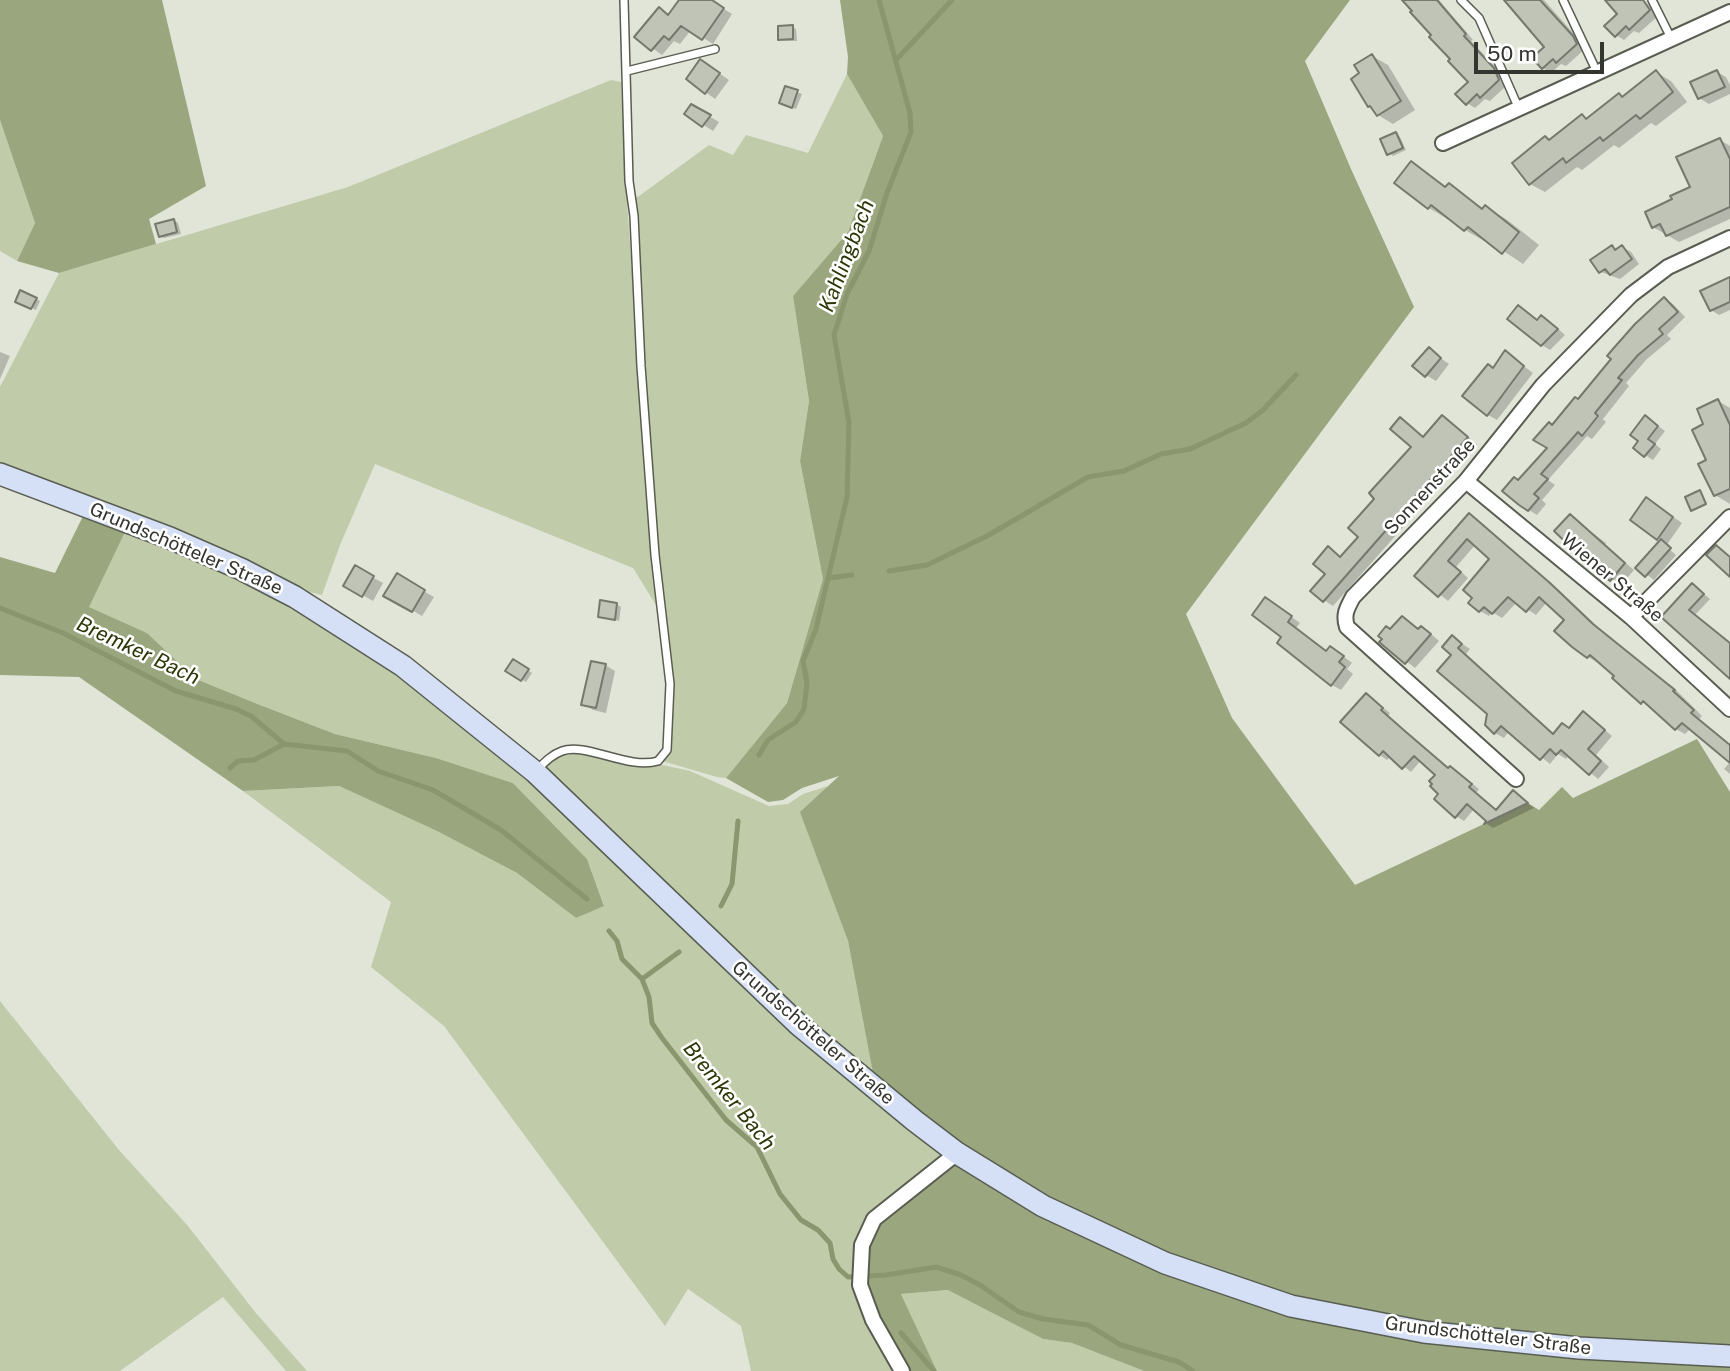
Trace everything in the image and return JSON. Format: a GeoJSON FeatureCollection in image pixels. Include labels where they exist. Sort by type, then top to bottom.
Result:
{"type":"FeatureCollection","features":[{"type":"Feature","properties":{"kind":"main road","name":"Grundschötteler Straße"},"geometry":{"type":"LineString","coordinates":[[0,474],[170,538],[241,569],[295,597],[403,666],[535,772],[799,1025],[957,1153],[1044,1206],[1165,1263],[1291,1306],[1424,1332],[1579,1348],[1730,1356]]}},
{"type":"Feature","properties":{"kind":"street"},"geometry":{"type":"LineString","coordinates":[[1443,143],[1730,12]]}},
{"type":"Feature","properties":{"kind":"street","name":"Sonnenstraße"},"geometry":{"type":"LineString","coordinates":[[1516,779],[1347,627],[1346,610],[1353,597],[1466,481],[1543,385],[1631,295],[1668,267],[1730,238]]}},
{"type":"Feature","properties":{"kind":"street","name":"Wiener Straße"},"geometry":{"type":"LineString","coordinates":[[1466,481],[1631,617],[1730,709]]}},
{"type":"Feature","properties":{"kind":"street"},"geometry":{"type":"LineString","coordinates":[[1631,617],[1730,517]]}},
{"type":"Feature","properties":{"kind":"street"},"geometry":{"type":"LineString","coordinates":[[902,1371],[873,1321],[860,1285],[862,1245],[874,1219],[957,1153]]}},
{"type":"Feature","properties":{"kind":"lane"},"geometry":{"type":"LineString","coordinates":[[535,772],[550,757],[569,749],[642,764],[658,761],[667,750],[670,684],[655,555],[642,379],[634,216],[629,181],[624,0]]}},
{"type":"Feature","properties":{"kind":"lane"},"geometry":{"type":"LineString","coordinates":[[1461,0],[1479,18],[1519,109]]}},
{"type":"Feature","properties":{"kind":"lane"},"geometry":{"type":"LineString","coordinates":[[1563,0],[1597,72]]}},
{"type":"Feature","properties":{"kind":"lane"},"geometry":{"type":"LineString","coordinates":[[1652,0],[1671,38]]}},
{"type":"Feature","properties":{"kind":"lane"},"geometry":{"type":"LineString","coordinates":[[627,71],[715,49]]}},
{"type":"Feature","properties":{"kind":"green space"},"geometry":{"type":"Polygon","coordinates":[[[0,0],[162,0],[206,186],[149,219],[156,244],[59,273],[17,261],[35,223],[0,120],[0,0]]]}},
{"type":"Feature","properties":{"kind":"green space"},"geometry":{"type":"Polygon","coordinates":[[[840,0],[1350,0],[1305,61],[1414,307],[1186,614],[1232,718],[1355,885],[1528,803],[1539,810],[1562,787],[1573,798],[1697,739],[1730,792],[1730,1371],[1144,1371],[1072,1343],[1043,1339],[948,1290],[901,1294],[937,1371],[901,1371],[869,1331],[860,1285],[874,1219],[957,1153],[876,1089],[848,941],[800,812],[839,776],[802,788],[783,800],[768,802],[726,778],[787,703],[823,579],[800,461],[809,401],[793,296],[848,232],[883,136],[847,74],[848,57],[840,0]]]}},
{"type":"Feature","properties":{"kind":"green space"},"geometry":{"type":"Polygon","coordinates":[[[847,74],[883,136],[848,232],[793,296],[809,401],[800,461],[823,579],[787,703],[726,778],[717,777],[662,761],[669,751],[670,716],[642,367],[635,199],[709,145],[733,155],[746,135],[808,153],[847,74]]]}},
{"type":"Feature","properties":{"kind":"green space"},"geometry":{"type":"Polygon","coordinates":[[[611,80],[621,82],[656,605],[633,568],[375,464],[322,595],[301,590],[0,464],[0,387],[59,273],[348,187],[611,80]]]}},
{"type":"Feature","properties":{"kind":"green space"},"geometry":{"type":"Polygon","coordinates":[[[0,120],[35,223],[17,261],[0,251],[0,120]]]}},
{"type":"Feature","properties":{"kind":"green space"},"geometry":{"type":"Polygon","coordinates":[[[85,512],[126,530],[89,607],[147,633],[196,679],[335,734],[436,758],[513,783],[587,859],[604,906],[576,918],[517,873],[437,831],[339,786],[243,791],[79,677],[0,675],[0,557],[55,573],[85,512]]]}},
{"type":"Feature","properties":{"kind":"green space"},"geometry":{"type":"Polygon","coordinates":[[[126,530],[170,538],[403,666],[685,918],[957,1153],[897,1199],[902,1371],[751,1371],[741,1326],[688,1289],[665,1326],[444,1026],[371,967],[391,902],[243,791],[339,786],[437,831],[517,873],[576,918],[604,905],[587,859],[513,783],[436,758],[335,734],[196,679],[147,633],[88,607],[126,530]]]}},
{"type":"Feature","properties":{"kind":"green space"},"geometry":{"type":"Polygon","coordinates":[[[570,751],[644,767],[658,764],[690,771],[769,806],[788,804],[803,794],[828,786],[802,815],[848,941],[874,1077],[805,1019],[542,770],[552,759],[570,751]]]}},
{"type":"Feature","properties":{"kind":"green space"},"geometry":{"type":"Polygon","coordinates":[[[0,1001],[119,1150],[188,1226],[255,1312],[307,1371],[286,1371],[223,1297],[120,1371],[0,1371],[0,1001]]]}},
{"type":"Feature","properties":{"kind":"green space"},"geometry":{"type":"Polygon","coordinates":[[[949,1290],[1043,1339],[1072,1343],[1144,1371],[937,1371],[901,1294],[949,1290]]]}},
{"type":"Feature","properties":{"kind":"building"},"geometry":{"type":"Polygon","coordinates":[[[679,0],[712,0],[724,8],[702,40],[681,26],[669,40],[664,36],[651,51],[634,37],[659,7],[668,15],[679,0]]]}},
{"type":"Feature","properties":{"kind":"building"},"geometry":{"type":"Polygon","coordinates":[[[1402,0],[1437,0],[1466,34],[1464,36],[1494,68],[1499,80],[1480,98],[1477,94],[1466,105],[1455,94],[1468,82],[1448,61],[1450,59],[1429,37],[1431,35],[1402,0]]]}},
{"type":"Feature","properties":{"kind":"building"},"geometry":{"type":"Polygon","coordinates":[[[1504,0],[1540,0],[1577,44],[1556,63],[1553,59],[1542,69],[1532,58],[1544,47],[1504,0]]]}},
{"type":"Feature","properties":{"kind":"building"},"geometry":{"type":"Polygon","coordinates":[[[1605,0],[1643,0],[1650,10],[1629,30],[1626,26],[1615,37],[1604,26],[1617,14],[1605,0]]]}},
{"type":"Feature","properties":{"kind":"building"},"geometry":{"type":"Polygon","coordinates":[[[793,25],[793,39],[778,40],[778,26],[793,25]]]}},
{"type":"Feature","properties":{"kind":"building"},"geometry":{"type":"Polygon","coordinates":[[[1372,54],[1401,101],[1377,116],[1370,106],[1368,107],[1351,79],[1359,73],[1354,65],[1372,54]]]}},
{"type":"Feature","properties":{"kind":"building"},"geometry":{"type":"Polygon","coordinates":[[[700,59],[720,73],[705,94],[686,79],[700,59]]]}},
{"type":"Feature","properties":{"kind":"building"},"geometry":{"type":"Polygon","coordinates":[[[1656,70],[1673,92],[1640,119],[1636,115],[1603,141],[1600,137],[1566,163],[1563,158],[1529,185],[1512,163],[1545,136],[1549,140],[1582,114],[1586,119],[1619,93],[1622,97],[1656,70]]]}},
{"type":"Feature","properties":{"kind":"building"},"geometry":{"type":"Polygon","coordinates":[[[1717,70],[1725,87],[1698,99],[1690,82],[1717,70]]]}},
{"type":"Feature","properties":{"kind":"building"},"geometry":{"type":"Polygon","coordinates":[[[785,86],[798,90],[792,108],[779,103],[785,86]]]}},
{"type":"Feature","properties":{"kind":"building"},"geometry":{"type":"Polygon","coordinates":[[[691,104],[711,115],[702,127],[684,114],[691,104]]]}},
{"type":"Feature","properties":{"kind":"building"},"geometry":{"type":"Polygon","coordinates":[[[1396,132],[1403,148],[1387,155],[1380,139],[1396,132]]]}},
{"type":"Feature","properties":{"kind":"building"},"geometry":{"type":"Polygon","coordinates":[[[1720,138],[1730,159],[1730,207],[1666,236],[1660,224],[1652,228],[1645,212],[1690,187],[1676,157],[1720,138]]]}},
{"type":"Feature","properties":{"kind":"building"},"geometry":{"type":"Polygon","coordinates":[[[1411,161],[1445,187],[1449,183],[1482,209],[1485,205],[1519,232],[1502,254],[1468,227],[1464,231],[1431,205],[1428,209],[1394,183],[1411,161]]]}},
{"type":"Feature","properties":{"kind":"building"},"geometry":{"type":"Polygon","coordinates":[[[174,219],[177,232],[159,237],[155,224],[174,219]]]}},
{"type":"Feature","properties":{"kind":"building"},"geometry":{"type":"Polygon","coordinates":[[[1612,245],[1615,250],[1622,245],[1632,259],[1610,275],[1605,269],[1599,273],[1590,260],[1612,245]]]}},
{"type":"Feature","properties":{"kind":"building"},"geometry":{"type":"Polygon","coordinates":[[[1730,277],[1730,302],[1710,311],[1700,291],[1730,277]]]}},
{"type":"Feature","properties":{"kind":"building"},"geometry":{"type":"Polygon","coordinates":[[[20,290],[37,298],[31,309],[15,302],[20,290]]]}},
{"type":"Feature","properties":{"kind":"building"},"geometry":{"type":"Polygon","coordinates":[[[1664,297],[1678,312],[1659,329],[1663,334],[1638,355],[1618,378],[1622,380],[1595,413],[1598,416],[1582,436],[1578,432],[1541,474],[1548,479],[1534,494],[1539,498],[1528,511],[1502,491],[1514,477],[1518,480],[1547,448],[1533,440],[1549,422],[1552,425],[1575,397],[1578,399],[1611,359],[1607,356],[1612,350],[1664,297]]]}},
{"type":"Feature","properties":{"kind":"building"},"geometry":{"type":"Polygon","coordinates":[[[1518,305],[1537,320],[1541,315],[1558,329],[1541,346],[1507,319],[1518,305]]]}},
{"type":"Feature","properties":{"kind":"building"},"geometry":{"type":"Polygon","coordinates":[[[1429,347],[1441,358],[1425,377],[1412,366],[1429,347]]]}},
{"type":"Feature","properties":{"kind":"building"},"geometry":{"type":"Polygon","coordinates":[[[1505,350],[1524,366],[1487,416],[1462,396],[1488,364],[1493,368],[1505,350]]]}},
{"type":"Feature","properties":{"kind":"building"},"geometry":{"type":"Polygon","coordinates":[[[1718,399],[1730,425],[1730,489],[1714,496],[1698,464],[1706,460],[1692,430],[1703,424],[1697,409],[1718,399]]]}},
{"type":"Feature","properties":{"kind":"building"},"geometry":{"type":"Polygon","coordinates":[[[1442,415],[1468,437],[1323,602],[1310,591],[1325,574],[1313,564],[1328,546],[1340,557],[1358,537],[1348,528],[1374,499],[1369,493],[1411,447],[1390,429],[1400,417],[1423,437],[1442,415]]]}},
{"type":"Feature","properties":{"kind":"building"},"geometry":{"type":"Polygon","coordinates":[[[1645,415],[1658,426],[1648,439],[1655,444],[1644,457],[1633,448],[1638,441],[1630,435],[1645,415]]]}},
{"type":"Feature","properties":{"kind":"building"},"geometry":{"type":"Polygon","coordinates":[[[1700,490],[1706,504],[1691,511],[1685,497],[1700,490]]]}},
{"type":"Feature","properties":{"kind":"building"},"geometry":{"type":"Polygon","coordinates":[[[1646,497],[1673,517],[1657,540],[1630,520],[1646,497]]]}},
{"type":"Feature","properties":{"kind":"building"},"geometry":{"type":"Polygon","coordinates":[[[1469,513],[1593,624],[1675,690],[1673,691],[1694,710],[1691,713],[1730,745],[1730,763],[1682,723],[1675,730],[1643,701],[1641,704],[1590,655],[1587,658],[1572,647],[1554,631],[1564,620],[1539,597],[1526,612],[1508,597],[1492,614],[1484,607],[1479,612],[1468,603],[1472,598],[1463,590],[1489,559],[1467,539],[1448,561],[1461,572],[1438,597],[1414,576],[1469,513]]]}},
{"type":"Feature","properties":{"kind":"building"},"geometry":{"type":"Polygon","coordinates":[[[1570,514],[1625,563],[1610,581],[1554,531],[1570,514]]]}},
{"type":"Feature","properties":{"kind":"building"},"geometry":{"type":"Polygon","coordinates":[[[1661,539],[1671,548],[1645,577],[1635,568],[1661,539]]]}},
{"type":"Feature","properties":{"kind":"building"},"geometry":{"type":"Polygon","coordinates":[[[1716,545],[1730,557],[1730,577],[1706,555],[1716,545]]]}},
{"type":"Feature","properties":{"kind":"building"},"geometry":{"type":"Polygon","coordinates":[[[355,565],[374,576],[362,597],[343,586],[355,565]]]}},
{"type":"Feature","properties":{"kind":"building"},"geometry":{"type":"Polygon","coordinates":[[[397,573],[425,590],[412,612],[383,596],[397,573]]]}},
{"type":"Feature","properties":{"kind":"building"},"geometry":{"type":"Polygon","coordinates":[[[1692,583],[1704,594],[1689,610],[1730,643],[1730,679],[1661,617],[1692,583]]]}},
{"type":"Feature","properties":{"kind":"building"},"geometry":{"type":"Polygon","coordinates":[[[1265,597],[1292,616],[1288,622],[1326,651],[1330,646],[1344,656],[1339,662],[1345,667],[1331,686],[1277,643],[1281,637],[1252,615],[1265,597]]]}},
{"type":"Feature","properties":{"kind":"building"},"geometry":{"type":"Polygon","coordinates":[[[600,600],[617,603],[615,620],[598,617],[600,600]]]}},
{"type":"Feature","properties":{"kind":"building"},"geometry":{"type":"Polygon","coordinates":[[[1402,616],[1418,629],[1421,626],[1431,634],[1405,664],[1379,642],[1382,639],[1378,636],[1386,626],[1390,629],[1402,616]]]}},
{"type":"Feature","properties":{"kind":"building"},"geometry":{"type":"Polygon","coordinates":[[[1452,635],[1462,644],[1458,648],[1553,734],[1562,723],[1569,728],[1583,711],[1605,730],[1588,749],[1601,761],[1589,775],[1561,750],[1556,755],[1550,749],[1540,760],[1501,726],[1494,734],[1485,725],[1487,714],[1437,671],[1451,655],[1442,647],[1452,635]]]}},
{"type":"Feature","properties":{"kind":"building"},"geometry":{"type":"Polygon","coordinates":[[[513,659],[529,669],[521,681],[505,671],[513,659]]]}},
{"type":"Feature","properties":{"kind":"building"},"geometry":{"type":"Polygon","coordinates":[[[591,661],[606,664],[596,708],[581,705],[591,661]]]}},
{"type":"Feature","properties":{"kind":"building"},"geometry":{"type":"Polygon","coordinates":[[[1366,693],[1406,732],[1448,768],[1450,766],[1472,784],[1469,787],[1496,810],[1513,790],[1528,803],[1484,824],[1486,821],[1467,804],[1455,818],[1434,799],[1438,794],[1429,781],[1435,775],[1414,756],[1402,769],[1383,751],[1379,756],[1340,722],[1366,693]]]}},
{"type":"Feature","properties":{"kind":"waterway","name":"Kahlingbach"},"geometry":{"type":"LineString","coordinates":[[759,755],[768,740],[796,722],[804,709],[807,683],[803,661],[816,629],[847,497],[849,423],[834,335],[847,294],[869,251],[887,193],[911,132],[910,113],[879,0]]}},
{"type":"Feature","properties":{"kind":"waterway"},"geometry":{"type":"LineString","coordinates":[[896,60],[952,0]]}},
{"type":"Feature","properties":{"kind":"waterway"},"geometry":{"type":"LineString","coordinates":[[889,571],[927,565],[987,536],[1088,477],[1124,471],[1161,454],[1190,449],[1246,423],[1262,411],[1296,375]]}},
{"type":"Feature","properties":{"kind":"waterway"},"geometry":{"type":"LineString","coordinates":[[829,578],[852,575]]}},
{"type":"Feature","properties":{"kind":"waterway","name":"Bremker Bach"},"geometry":{"type":"LineString","coordinates":[[0,608],[63,633],[176,691],[251,716],[284,744],[347,751],[378,771],[433,790],[501,830],[587,899]]}},
{"type":"Feature","properties":{"kind":"waterway"},"geometry":{"type":"LineString","coordinates":[[230,768],[238,761],[254,760],[284,744]]}},
{"type":"Feature","properties":{"kind":"waterway"},"geometry":{"type":"LineString","coordinates":[[721,906],[732,884],[738,821]]}},
{"type":"Feature","properties":{"kind":"waterway","name":"Bremker Bach"},"geometry":{"type":"LineString","coordinates":[[609,931],[617,941],[622,959],[642,979],[649,997],[652,1023],[662,1038],[726,1120],[757,1147],[780,1194],[801,1220],[818,1230],[830,1243],[833,1259],[848,1277],[886,1275],[936,1267],[980,1285],[1019,1312],[1043,1319],[1088,1325],[1121,1345],[1179,1362],[1193,1371]]}},
{"type":"Feature","properties":{"kind":"waterway"},"geometry":{"type":"LineString","coordinates":[[642,979],[679,952]]}},
{"type":"Feature","properties":{"kind":"waterway"},"geometry":{"type":"LineString","coordinates":[[901,1333],[934,1371]]}}]}
